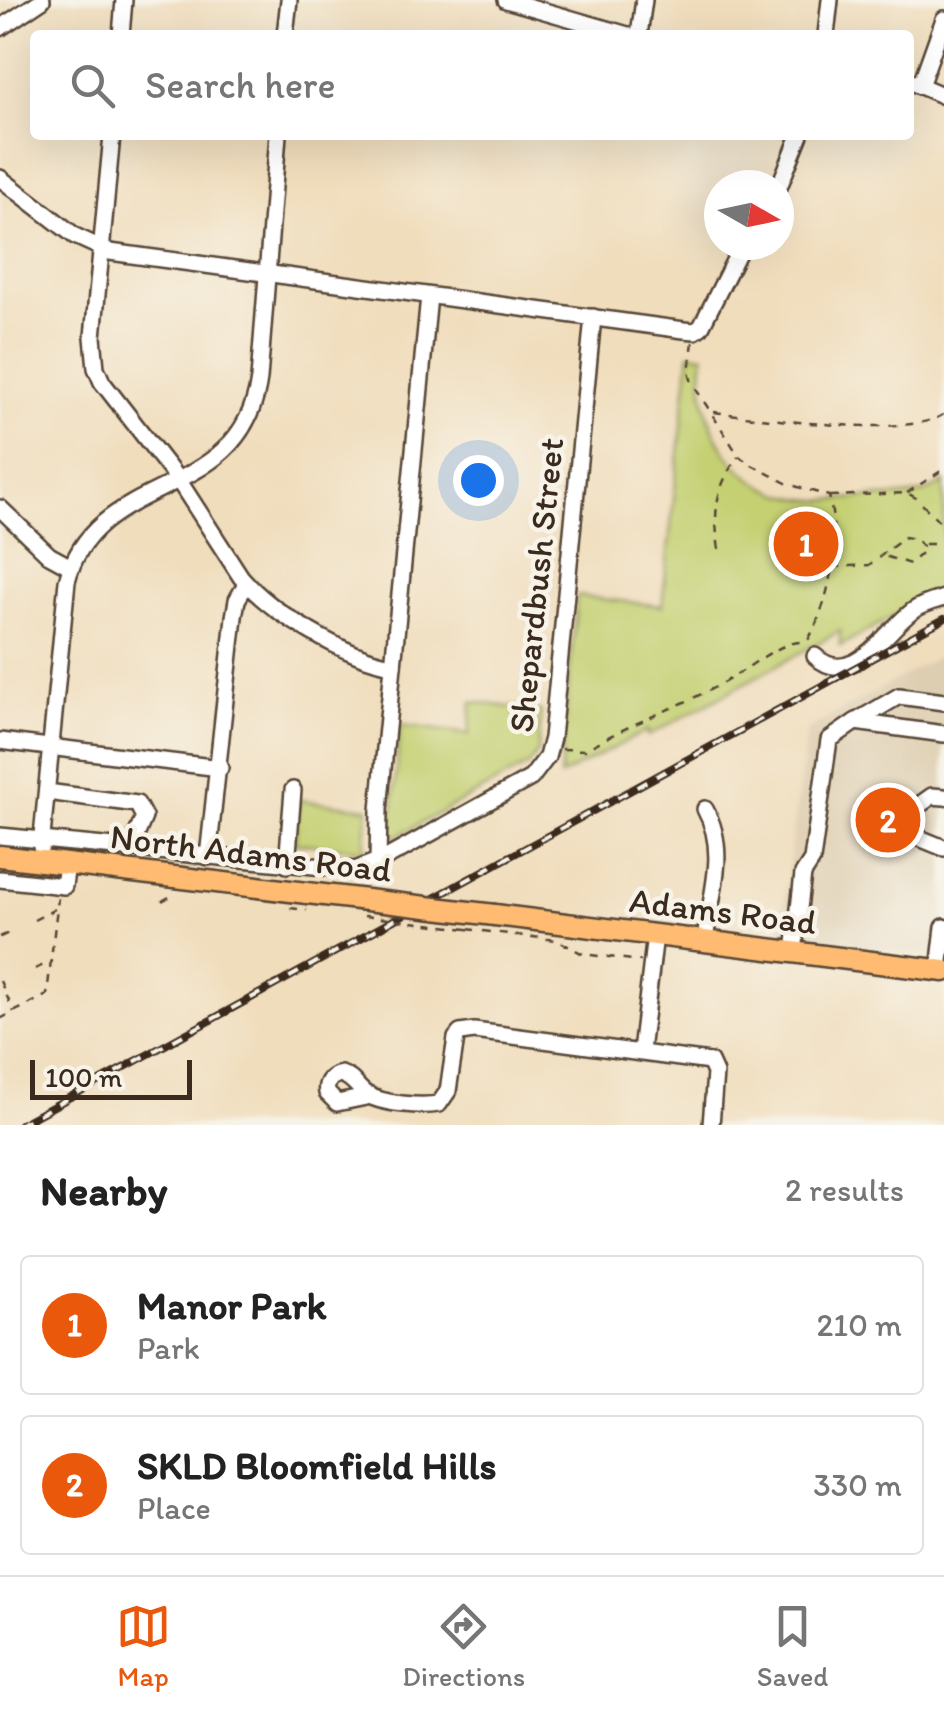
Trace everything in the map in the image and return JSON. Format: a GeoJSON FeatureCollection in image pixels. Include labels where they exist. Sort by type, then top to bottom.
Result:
{"type":"FeatureCollection","features":[{"type":"Feature","properties":{"kind":"main road","name":"North Adams Road"},"geometry":{"type":"LineString","coordinates":[[0,856],[41,850],[67,864],[495,916]]}},
{"type":"Feature","properties":{"kind":"main road","name":"Adams Road"},"geometry":{"type":"LineString","coordinates":[[495,916],[941,970]]}},
{"type":"Feature","properties":{"kind":"street"},"geometry":{"type":"LineString","coordinates":[[0,28],[42,0]]}},
{"type":"Feature","properties":{"kind":"street"},"geometry":{"type":"LineString","coordinates":[[121,30],[124,0]]}},
{"type":"Feature","properties":{"kind":"street"},"geometry":{"type":"LineString","coordinates":[[286,30],[289,0]]}},
{"type":"Feature","properties":{"kind":"street"},"geometry":{"type":"LineString","coordinates":[[506,0],[611,30]]}},
{"type":"Feature","properties":{"kind":"street"},"geometry":{"type":"LineString","coordinates":[[640,30],[644,0]]}},
{"type":"Feature","properties":{"kind":"street"},"geometry":{"type":"LineString","coordinates":[[827,30],[830,0]]}},
{"type":"Feature","properties":{"kind":"street"},"geometry":{"type":"LineString","coordinates":[[944,19],[915,84],[944,96]]}},
{"type":"Feature","properties":{"kind":"street"},"geometry":{"type":"LineString","coordinates":[[111,140],[93,337],[96,368],[102,382],[179,480],[246,584],[296,621],[370,660],[393,665]]}},
{"type":"Feature","properties":{"kind":"street"},"geometry":{"type":"LineString","coordinates":[[41,850],[70,567],[98,526],[131,503],[222,453],[248,420],[259,379],[278,140]]}},
{"type":"Feature","properties":{"kind":"street"},"geometry":{"type":"LineString","coordinates":[[786,170],[798,140]]}},
{"type":"Feature","properties":{"kind":"street"},"geometry":{"type":"LineString","coordinates":[[0,178],[75,236],[100,249],[698,329],[734,260]]}},
{"type":"Feature","properties":{"kind":"street"},"geometry":{"type":"LineString","coordinates":[[378,862],[429,296]]}},
{"type":"Feature","properties":{"kind":"street","name":"Shepardbush Street"},"geometry":{"type":"LineString","coordinates":[[0,836],[41,850],[130,850],[344,870],[378,862],[531,778],[544,764],[550,749],[593,317]]}},
{"type":"Feature","properties":{"kind":"street"},"geometry":{"type":"LineString","coordinates":[[0,508],[49,555],[70,567]]}},
{"type":"Feature","properties":{"kind":"street"},"geometry":{"type":"LineString","coordinates":[[208,857],[234,617],[246,584]]}},
{"type":"Feature","properties":{"kind":"street"},"geometry":{"type":"LineString","coordinates":[[811,649],[826,666],[838,667],[876,648],[914,610],[944,598]]}},
{"type":"Feature","properties":{"kind":"street"},"geometry":{"type":"LineString","coordinates":[[794,952],[803,874],[812,860],[829,740],[900,696],[944,702]]}},
{"type":"Feature","properties":{"kind":"street"},"geometry":{"type":"LineString","coordinates":[[855,722],[944,734]]}},
{"type":"Feature","properties":{"kind":"street"},"geometry":{"type":"LineString","coordinates":[[0,741],[220,768]]}},
{"type":"Feature","properties":{"kind":"street"},"geometry":{"type":"LineString","coordinates":[[287,865],[294,790]]}},
{"type":"Feature","properties":{"kind":"street"},"geometry":{"type":"LineString","coordinates":[[48,792],[138,804],[144,817],[130,850]]}},
{"type":"Feature","properties":{"kind":"street"},"geometry":{"type":"LineString","coordinates":[[915,808],[932,796],[944,797]]}},
{"type":"Feature","properties":{"kind":"street"},"geometry":{"type":"LineString","coordinates":[[705,808],[715,830],[718,854],[705,941]]}},
{"type":"Feature","properties":{"kind":"street"},"geometry":{"type":"LineString","coordinates":[[913,827],[918,837],[944,848]]}},
{"type":"Feature","properties":{"kind":"street"},"geometry":{"type":"LineString","coordinates":[[0,878],[64,886],[67,864]]}},
{"type":"Feature","properties":{"kind":"street"},"geometry":{"type":"LineString","coordinates":[[941,970],[944,927]]}},
{"type":"Feature","properties":{"kind":"street"},"geometry":{"type":"LineString","coordinates":[[641,1051],[655,935]]}},
{"type":"Feature","properties":{"kind":"street"},"geometry":{"type":"LineString","coordinates":[[370,1096],[431,1105],[444,1101],[454,1043],[460,1033],[467,1031],[703,1060],[714,1066],[711,1125]]}},
{"type":"Feature","properties":{"kind":"path"},"geometry":{"type":"LineString","coordinates":[[698,329],[689,372],[699,395],[739,456],[788,484],[829,496],[907,493],[944,470]]}},
{"type":"Feature","properties":{"kind":"path"},"geometry":{"type":"LineString","coordinates":[[712,412],[838,424],[922,424],[944,414]]}},
{"type":"Feature","properties":{"kind":"path"},"geometry":{"type":"LineString","coordinates":[[719,550],[714,508],[728,470],[739,456]]}},
{"type":"Feature","properties":{"kind":"path"},"geometry":{"type":"LineString","coordinates":[[907,493],[944,526]]}},
{"type":"Feature","properties":{"kind":"path"},"geometry":{"type":"LineString","coordinates":[[550,749],[585,750],[716,687],[779,648],[796,641],[811,649],[832,568],[829,496]]}},
{"type":"Feature","properties":{"kind":"path"},"geometry":{"type":"LineString","coordinates":[[832,568],[869,565],[905,537],[924,544],[944,544]]}},
{"type":"Feature","properties":{"kind":"path"},"geometry":{"type":"LineString","coordinates":[[884,556],[910,564],[925,549],[924,544]]}},
{"type":"Feature","properties":{"kind":"path"},"geometry":{"type":"LineString","coordinates":[[0,1019],[46,995],[58,892]]}},
{"type":"Feature","properties":{"kind":"path"},"geometry":{"type":"LineString","coordinates":[[34,920],[57,908]]}},
{"type":"Feature","properties":{"kind":"path"},"geometry":{"type":"LineString","coordinates":[[290,908],[322,911]]}},
{"type":"Feature","properties":{"kind":"path"},"geometry":{"type":"LineString","coordinates":[[356,915],[557,940],[583,954],[645,961]]}},
{"type":"Feature","properties":{"kind":"path"},"geometry":{"type":"LineString","coordinates":[[0,937],[11,932]]}},
{"type":"Feature","properties":{"kind":"path"},"geometry":{"type":"LineString","coordinates":[[35,969],[50,962]]}},
{"type":"Feature","properties":{"kind":"path"},"geometry":{"type":"LineString","coordinates":[[0,982],[14,1013]]}},
{"type":"Feature","properties":{"kind":"path"},"geometry":{"type":"LineString","coordinates":[[3,989],[13,983]]}},
{"type":"Feature","properties":{"kind":"shaded area"},"geometry":{"type":"Polygon","coordinates":[[[944,653],[944,956],[779,938],[807,730],[944,653]]]}},
{"type":"Feature","properties":{"kind":"green space"},"geometry":{"type":"Polygon","coordinates":[[[690,353],[704,355],[705,401],[720,444],[733,462],[770,489],[802,499],[832,500],[909,496],[944,482],[944,588],[840,646],[840,631],[648,736],[648,730],[560,776],[577,596],[662,606],[690,353]]]}},
{"type":"Feature","properties":{"kind":"green space"},"geometry":{"type":"Polygon","coordinates":[[[472,702],[541,711],[538,752],[529,765],[395,837],[391,831],[400,725],[469,734],[472,702]]]}},
{"type":"Feature","properties":{"kind":"green space"},"geometry":{"type":"Polygon","coordinates":[[[299,800],[368,808],[364,850],[295,843],[299,800]]]}},
{"type":"Feature","properties":{"kind":"railway"},"geometry":{"type":"LineString","coordinates":[[19,1125],[944,619]]}},
{"type":"Feature","properties":{"kind":"place","name":"Manor Park"},"geometry":{"type":"Point","coordinates":[806,544]}},
{"type":"Feature","properties":{"kind":"place","name":"SKLD Bloomfield Hills"},"geometry":{"type":"Point","coordinates":[888,820]}}]}
